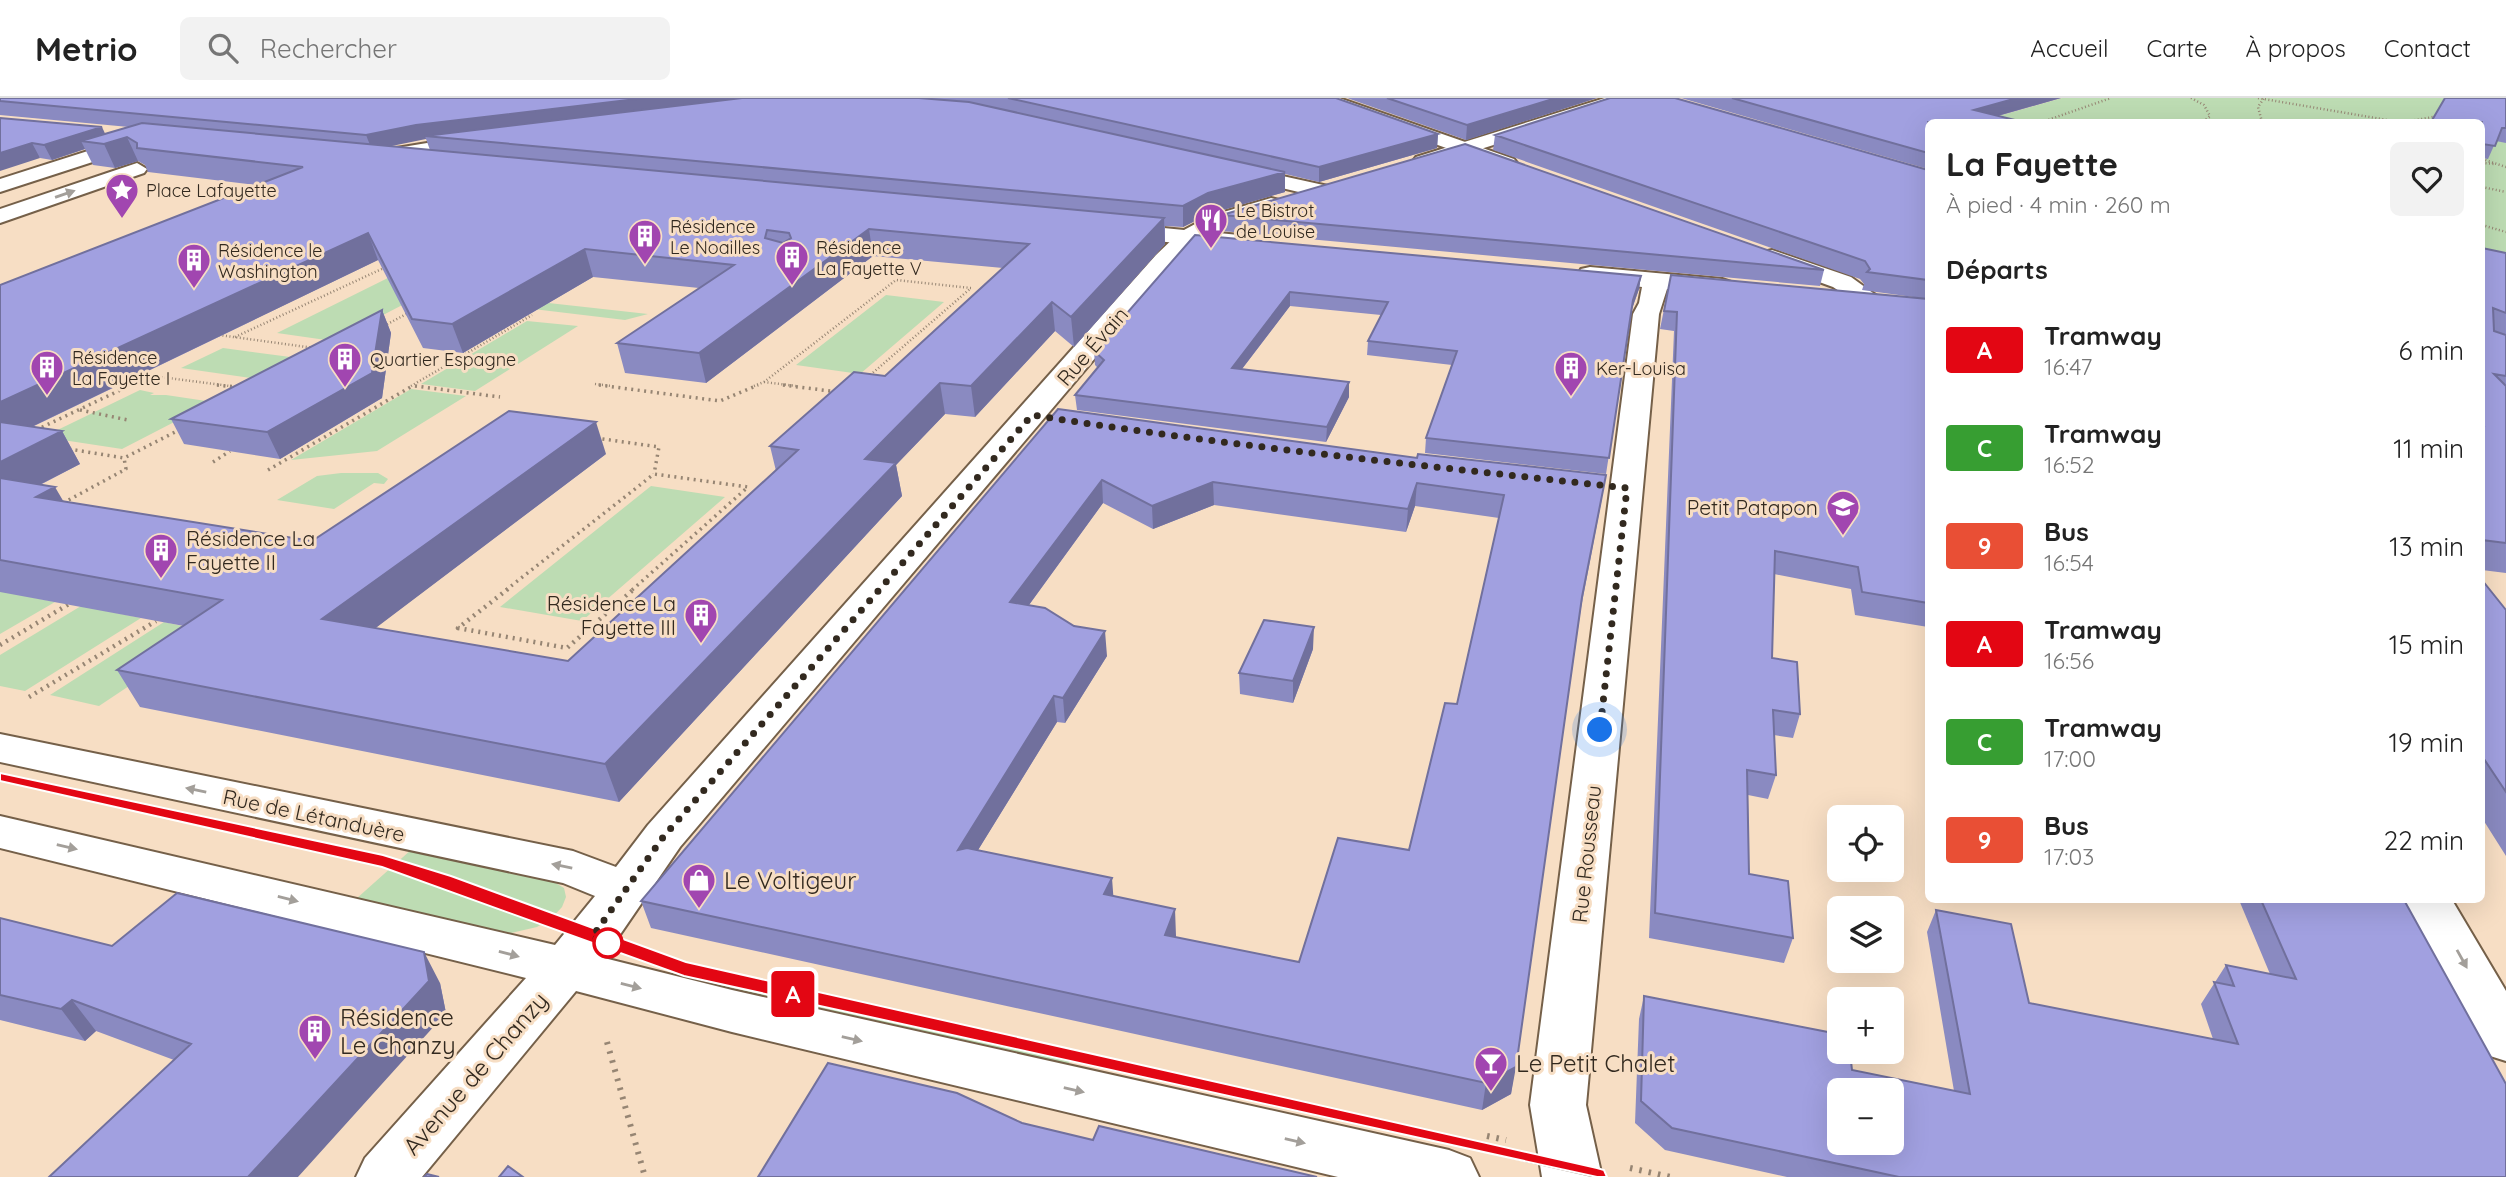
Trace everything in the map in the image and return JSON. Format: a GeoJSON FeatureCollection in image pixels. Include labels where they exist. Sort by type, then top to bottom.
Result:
{"type":"FeatureCollection","features":[{"type":"Feature","properties":{"kind":"street"},"geometry":{"type":"LineString","coordinates":[[1322,98],[1524,170]]}},
{"type":"Feature","properties":{"kind":"street"},"geometry":{"type":"LineString","coordinates":[[1398,168],[1624,98]]}},
{"type":"Feature","properties":{"kind":"street"},"geometry":{"type":"LineString","coordinates":[[0,186],[157,138],[106,133]]}},
{"type":"Feature","properties":{"kind":"street"},"geometry":{"type":"LineString","coordinates":[[459,167],[357,158],[495,138]]}},
{"type":"Feature","properties":{"kind":"street"},"geometry":{"type":"LineString","coordinates":[[0,216],[153,164]]}},
{"type":"Feature","properties":{"kind":"street"},"geometry":{"type":"LineString","coordinates":[[1216,167],[1320,191]]}},
{"type":"Feature","properties":{"kind":"street"},"geometry":{"type":"LineString","coordinates":[[1188,237],[1218,221],[1346,183]]}},
{"type":"Feature","properties":{"kind":"street"},"geometry":{"type":"LineString","coordinates":[[1089,228],[1257,242]]}},
{"type":"Feature","properties":{"kind":"street","name":"Rue Évain"},"geometry":{"type":"LineString","coordinates":[[565,969],[664,836],[1047,417],[1188,237]]}},
{"type":"Feature","properties":{"kind":"street"},"geometry":{"type":"LineString","coordinates":[[1753,250],[1842,282],[1883,302],[1804,295]]}},
{"type":"Feature","properties":{"kind":"street"},"geometry":{"type":"LineString","coordinates":[[1560,271],[1749,290]]}},
{"type":"Feature","properties":{"kind":"street","name":"Rue Rousseau"},"geometry":{"type":"LineString","coordinates":[[1572,1177],[1558,1105],[1614,487],[1646,314],[1652,303],[1655,281]]}},
{"type":"Feature","properties":{"kind":"street","name":"Rue de Létanduère"},"geometry":{"type":"LineString","coordinates":[[0,748],[573,868],[626,890]]}},
{"type":"Feature","properties":{"kind":"street"},"geometry":{"type":"LineString","coordinates":[[2,834],[256,891],[732,1011],[1449,1177]]}},
{"type":"Feature","properties":{"kind":"street"},"geometry":{"type":"LineString","coordinates":[[2430,903],[2506,1039]]}},
{"type":"Feature","properties":{"kind":"street","name":"Avenue de Chanzy"},"geometry":{"type":"LineString","coordinates":[[386,1177],[565,969]]}},
{"type":"Feature","properties":{"kind":"path"},"geometry":{"type":"LineString","coordinates":[[2050,119],[2110,98]]}},
{"type":"Feature","properties":{"kind":"path"},"geometry":{"type":"LineString","coordinates":[[2191,98],[2204,104],[2209,119]]}},
{"type":"Feature","properties":{"kind":"path"},"geometry":{"type":"LineString","coordinates":[[2258,98],[2382,119]]}},
{"type":"Feature","properties":{"kind":"path"},"geometry":{"type":"LineString","coordinates":[[2261,119],[2258,112],[2264,98]]}},
{"type":"Feature","properties":{"kind":"path"},"geometry":{"type":"LineString","coordinates":[[2422,119],[2440,116]]}},
{"type":"Feature","properties":{"kind":"path"},"geometry":{"type":"LineString","coordinates":[[2485,162],[2506,166]]}},
{"type":"Feature","properties":{"kind":"path"},"geometry":{"type":"LineString","coordinates":[[2485,188],[2506,192]]}},
{"type":"Feature","properties":{"kind":"path"},"geometry":{"type":"LineString","coordinates":[[2485,226],[2506,232]]}},
{"type":"Feature","properties":{"kind":"path"},"geometry":{"type":"LineString","coordinates":[[234,337],[393,263]]}},
{"type":"Feature","properties":{"kind":"path"},"geometry":{"type":"LineString","coordinates":[[595,384],[720,401],[764,382],[896,280],[971,288],[860,385]]}},
{"type":"Feature","properties":{"kind":"path"},"geometry":{"type":"LineString","coordinates":[[373,332],[422,306]]}},
{"type":"Feature","properties":{"kind":"path"},"geometry":{"type":"LineString","coordinates":[[268,470],[532,315]]}},
{"type":"Feature","properties":{"kind":"path"},"geometry":{"type":"LineString","coordinates":[[208,334],[323,349]]}},
{"type":"Feature","properties":{"kind":"path"},"geometry":{"type":"LineString","coordinates":[[125,373],[244,388]]}},
{"type":"Feature","properties":{"kind":"path"},"geometry":{"type":"LineString","coordinates":[[26,436],[149,376]]}},
{"type":"Feature","properties":{"kind":"path"},"geometry":{"type":"LineString","coordinates":[[764,382],[849,393]]}},
{"type":"Feature","properties":{"kind":"path"},"geometry":{"type":"LineString","coordinates":[[412,386],[500,397]]}},
{"type":"Feature","properties":{"kind":"path"},"geometry":{"type":"LineString","coordinates":[[79,410],[128,420]]}},
{"type":"Feature","properties":{"kind":"path"},"geometry":{"type":"LineString","coordinates":[[56,447],[124,458],[185,427]]}},
{"type":"Feature","properties":{"kind":"path"},"geometry":{"type":"LineString","coordinates":[[594,438],[660,447],[654,474],[458,628],[567,648],[748,487],[654,474]]}},
{"type":"Feature","properties":{"kind":"path"},"geometry":{"type":"LineString","coordinates":[[213,462],[230,451]]}},
{"type":"Feature","properties":{"kind":"path"},"geometry":{"type":"LineString","coordinates":[[63,503],[126,469],[124,458]]}},
{"type":"Feature","properties":{"kind":"path"},"geometry":{"type":"LineString","coordinates":[[0,645],[69,604]]}},
{"type":"Feature","properties":{"kind":"path"},"geometry":{"type":"LineString","coordinates":[[29,697],[156,621]]}},
{"type":"Feature","properties":{"kind":"path"},"geometry":{"type":"LineString","coordinates":[[607,1042],[645,1177]]}},
{"type":"Feature","properties":{"kind":"green space"},"geometry":{"type":"Polygon","coordinates":[[[2062,98],[2506,98],[2506,266],[2485,271],[2485,119],[1988,119],[2062,98]]]}},
{"type":"Feature","properties":{"kind":"green space"},"geometry":{"type":"Polygon","coordinates":[[[404,270],[437,287],[333,341],[277,333],[404,270]]]}},
{"type":"Feature","properties":{"kind":"green space"},"geometry":{"type":"Polygon","coordinates":[[[468,294],[648,314],[625,320],[457,300],[468,294]]]}},
{"type":"Feature","properties":{"kind":"green space"},"geometry":{"type":"Polygon","coordinates":[[[886,295],[944,302],[860,374],[796,365],[886,295]]]}},
{"type":"Feature","properties":{"kind":"green space"},"geometry":{"type":"Polygon","coordinates":[[[527,321],[578,326],[475,391],[421,384],[527,321]]]}},
{"type":"Feature","properties":{"kind":"green space"},"geometry":{"type":"Polygon","coordinates":[[[223,348],[298,358],[257,379],[181,368],[223,348]]]}},
{"type":"Feature","properties":{"kind":"green space"},"geometry":{"type":"Polygon","coordinates":[[[411,389],[466,396],[377,451],[291,460],[411,389]]]}},
{"type":"Feature","properties":{"kind":"green space"},"geometry":{"type":"Polygon","coordinates":[[[140,390],[154,393],[150,395],[213,402],[122,449],[43,437],[140,390]]]}},
{"type":"Feature","properties":{"kind":"green space"},"geometry":{"type":"Polygon","coordinates":[[[378,473],[388,479],[384,484],[374,483],[334,509],[277,500],[317,476],[378,473]]]}},
{"type":"Feature","properties":{"kind":"green space"},"geometry":{"type":"Polygon","coordinates":[[[651,486],[725,497],[582,621],[500,607],[651,486]]]}},
{"type":"Feature","properties":{"kind":"green space"},"geometry":{"type":"Polygon","coordinates":[[[0,591],[55,602],[0,634],[0,591]]]}},
{"type":"Feature","properties":{"kind":"green space"},"geometry":{"type":"Polygon","coordinates":[[[81,606],[141,618],[25,691],[0,686],[0,655],[81,606]]]}},
{"type":"Feature","properties":{"kind":"green space"},"geometry":{"type":"Polygon","coordinates":[[[164,622],[210,632],[99,706],[50,695],[164,622]]]}},
{"type":"Feature","properties":{"kind":"green space"},"geometry":{"type":"Polygon","coordinates":[[[412,849],[549,879],[564,888],[566,897],[562,907],[552,918],[537,927],[511,933],[356,899],[412,849]]]}},
{"type":"Feature","properties":{"kind":"green space"},"geometry":{"type":"Polygon","coordinates":[[[716,969],[1075,1051],[1065,1071],[703,986],[716,969]]]}},
{"type":"Feature","properties":{"kind":"building"},"geometry":{"type":"Polygon","coordinates":[[[0,98],[645,98],[416,125],[366,135],[0,101],[0,98]]]}},
{"type":"Feature","properties":{"kind":"building"},"geometry":{"type":"Polygon","coordinates":[[[742,98],[919,98],[969,102],[1285,172],[1208,193],[1183,206],[425,136],[742,98]]]}},
{"type":"Feature","properties":{"kind":"building"},"geometry":{"type":"Polygon","coordinates":[[[1008,98],[1336,98],[1438,134],[1319,167],[1008,98]]]}},
{"type":"Feature","properties":{"kind":"building"},"geometry":{"type":"Polygon","coordinates":[[[1387,98],[1556,98],[1467,125],[1387,98]]]}},
{"type":"Feature","properties":{"kind":"building"},"geometry":{"type":"Polygon","coordinates":[[[1610,98],[1675,98],[1925,169],[1925,280],[1867,272],[1870,269],[1865,261],[1495,135],[1610,98]]]}},
{"type":"Feature","properties":{"kind":"building"},"geometry":{"type":"Polygon","coordinates":[[[1732,98],[2017,98],[1974,110],[2011,119],[1925,119],[1925,152],[1732,98]]]}},
{"type":"Feature","properties":{"kind":"building"},"geometry":{"type":"Polygon","coordinates":[[[2445,98],[2506,98],[2506,128],[2502,128],[2495,146],[2485,144],[2485,119],[2433,119],[2445,98]]]}},
{"type":"Feature","properties":{"kind":"building"},"geometry":{"type":"Polygon","coordinates":[[[0,118],[102,127],[44,145],[32,143],[0,153],[0,118]]]}},
{"type":"Feature","properties":{"kind":"building"},"geometry":{"type":"Polygon","coordinates":[[[142,123],[1164,218],[1071,317],[1052,302],[971,386],[940,383],[865,459],[896,463],[605,764],[117,670],[222,600],[0,560],[0,478],[55,487],[36,497],[312,541],[509,411],[596,422],[322,619],[568,661],[798,450],[770,446],[854,372],[885,376],[1029,244],[869,229],[699,353],[617,343],[734,265],[585,249],[452,324],[412,319],[368,233],[0,402],[0,285],[303,167],[137,148],[137,143],[127,137],[104,144],[81,141],[142,123]],[[767,230],[765,238],[783,243],[791,238],[789,233],[767,230]]]}},
{"type":"Feature","properties":{"kind":"building"},"geometry":{"type":"Polygon","coordinates":[[[1465,144],[1824,270],[1222,215],[1465,144]]]}},
{"type":"Feature","properties":{"kind":"building"},"geometry":{"type":"Polygon","coordinates":[[[1195,235],[1641,276],[1633,300],[1609,458],[1426,438],[1457,351],[1368,341],[1388,302],[1290,292],[1232,368],[1349,382],[1327,427],[1075,395],[1104,360],[1094,351],[1195,235]]]}},
{"type":"Feature","properties":{"kind":"building"},"geometry":{"type":"Polygon","coordinates":[[[2485,249],[2506,253],[2506,313],[2493,308],[2494,331],[2506,335],[2506,376],[2494,374],[2506,386],[2506,543],[2485,540],[2485,249]]]}},
{"type":"Feature","properties":{"kind":"building"},"geometry":{"type":"Polygon","coordinates":[[[1671,275],[1925,299],[1925,602],[1862,592],[1858,567],[1775,551],[1772,658],[1797,662],[1800,714],[1773,710],[1776,775],[1747,770],[1749,874],[1788,881],[1793,938],[1655,913],[1677,312],[1664,311],[1671,275]]]}},
{"type":"Feature","properties":{"kind":"building"},"geometry":{"type":"Polygon","coordinates":[[[382,310],[372,373],[267,432],[171,419],[382,310]]]}},
{"type":"Feature","properties":{"kind":"building"},"geometry":{"type":"Polygon","coordinates":[[[1058,409],[1417,458],[1418,454],[1606,475],[1582,597],[1516,1067],[1486,1083],[641,901],[1058,409]],[[1102,480],[1010,602],[1045,608],[1074,626],[1105,631],[1063,698],[1054,696],[958,850],[967,848],[1112,878],[1104,894],[1175,909],[1165,935],[1299,962],[1338,838],[1409,850],[1445,703],[1457,704],[1504,495],[1417,483],[1408,509],[1213,482],[1152,506],[1102,480]]]}},
{"type":"Feature","properties":{"kind":"building"},"geometry":{"type":"Polygon","coordinates":[[[0,422],[62,431],[0,462],[0,422]]]}},
{"type":"Feature","properties":{"kind":"building"},"geometry":{"type":"Polygon","coordinates":[[[2485,584],[2506,610],[2506,792],[2485,760],[2485,584]]]}},
{"type":"Feature","properties":{"kind":"building"},"geometry":{"type":"Polygon","coordinates":[[[1264,620],[1314,627],[1293,681],[1239,673],[1264,620]]]}},
{"type":"Feature","properties":{"kind":"building"},"geometry":{"type":"Polygon","coordinates":[[[177,893],[424,952],[429,981],[248,1177],[49,1177],[191,1044],[72,1000],[61,1009],[0,995],[0,918],[112,946],[177,893]]]}},
{"type":"Feature","properties":{"kind":"building"},"geometry":{"type":"Polygon","coordinates":[[[2262,903],[2406,903],[2506,1084],[2506,1177],[1899,1177],[1672,1128],[1641,1101],[1644,996],[1827,1032],[1827,1064],[1851,1064],[1852,1070],[1891,1078],[1827,1078],[1827,1155],[1904,1155],[1904,1081],[1970,1094],[1936,910],[2011,924],[2029,1003],[2238,1044],[2214,982],[2234,986],[2226,965],[2296,979],[2262,903]]]}},
{"type":"Feature","properties":{"kind":"building"},"geometry":{"type":"Polygon","coordinates":[[[828,1063],[957,1093],[1022,1123],[1093,1140],[1099,1126],[1317,1177],[758,1177],[828,1063]]]}},
{"type":"Feature","properties":{"kind":"building"},"geometry":{"type":"Polygon","coordinates":[[[508,1166],[523,1177],[499,1177],[508,1166]]]}},
{"type":"Feature","properties":{"kind":"tram line"},"geometry":{"type":"LineString","coordinates":[[0,778],[329,849]]}},
{"type":"Feature","properties":{"kind":"tram line","name":"A"},"geometry":{"type":"LineString","coordinates":[[0,778],[383,861],[445,880],[643,956],[684,969],[1597,1177]]}},
{"type":"Feature","properties":{"kind":"tram line"},"geometry":{"type":"LineString","coordinates":[[321,847],[383,861],[445,880],[684,969],[1597,1177]]}},
{"type":"Feature","properties":{"kind":"place","name":"Place Lafayette"},"geometry":{"type":"Point","coordinates":[122,220]}},
{"type":"Feature","properties":{"kind":"place","name":"Le Bistrot de Louise"},"geometry":{"type":"Point","coordinates":[1211,250]}},
{"type":"Feature","properties":{"kind":"place","name":"Résidence Le Noailles"},"geometry":{"type":"Point","coordinates":[645,266]}},
{"type":"Feature","properties":{"kind":"place","name":"Résidence La Fayette V"},"geometry":{"type":"Point","coordinates":[792,287]}},
{"type":"Feature","properties":{"kind":"place","name":"Résidence le Washington"},"geometry":{"type":"Point","coordinates":[194,290]}},
{"type":"Feature","properties":{"kind":"place","name":"Quartier Espagne"},"geometry":{"type":"Point","coordinates":[345,389]}},
{"type":"Feature","properties":{"kind":"place","name":"Résidence La Fayette I"},"geometry":{"type":"Point","coordinates":[47,397]}},
{"type":"Feature","properties":{"kind":"place","name":"Ker-Louisa"},"geometry":{"type":"Point","coordinates":[1571,398]}},
{"type":"Feature","properties":{"kind":"place","name":"Petit Patapon"},"geometry":{"type":"Point","coordinates":[1843,537]}},
{"type":"Feature","properties":{"kind":"place","name":"Résidence La Fayette II"},"geometry":{"type":"Point","coordinates":[161,580]}},
{"type":"Feature","properties":{"kind":"place","name":"Résidence La Fayette III"},"geometry":{"type":"Point","coordinates":[701,645]}},
{"type":"Feature","properties":{"kind":"place","name":"Le Voltigeur"},"geometry":{"type":"Point","coordinates":[699,910]}},
{"type":"Feature","properties":{"kind":"place","name":"Résidence Le Chanzy"},"geometry":{"type":"Point","coordinates":[315,1061]}},
{"type":"Feature","properties":{"kind":"place","name":"Le Petit Chalet"},"geometry":{"type":"Point","coordinates":[1491,1093]}},
{"type":"Feature","properties":{"kind":"route"},"geometry":{"type":"LineString","coordinates":[[608,943],[592,937],[664,836],[1032,415],[1091,426],[1392,463],[1627,488],[1600,730]]}}]}
